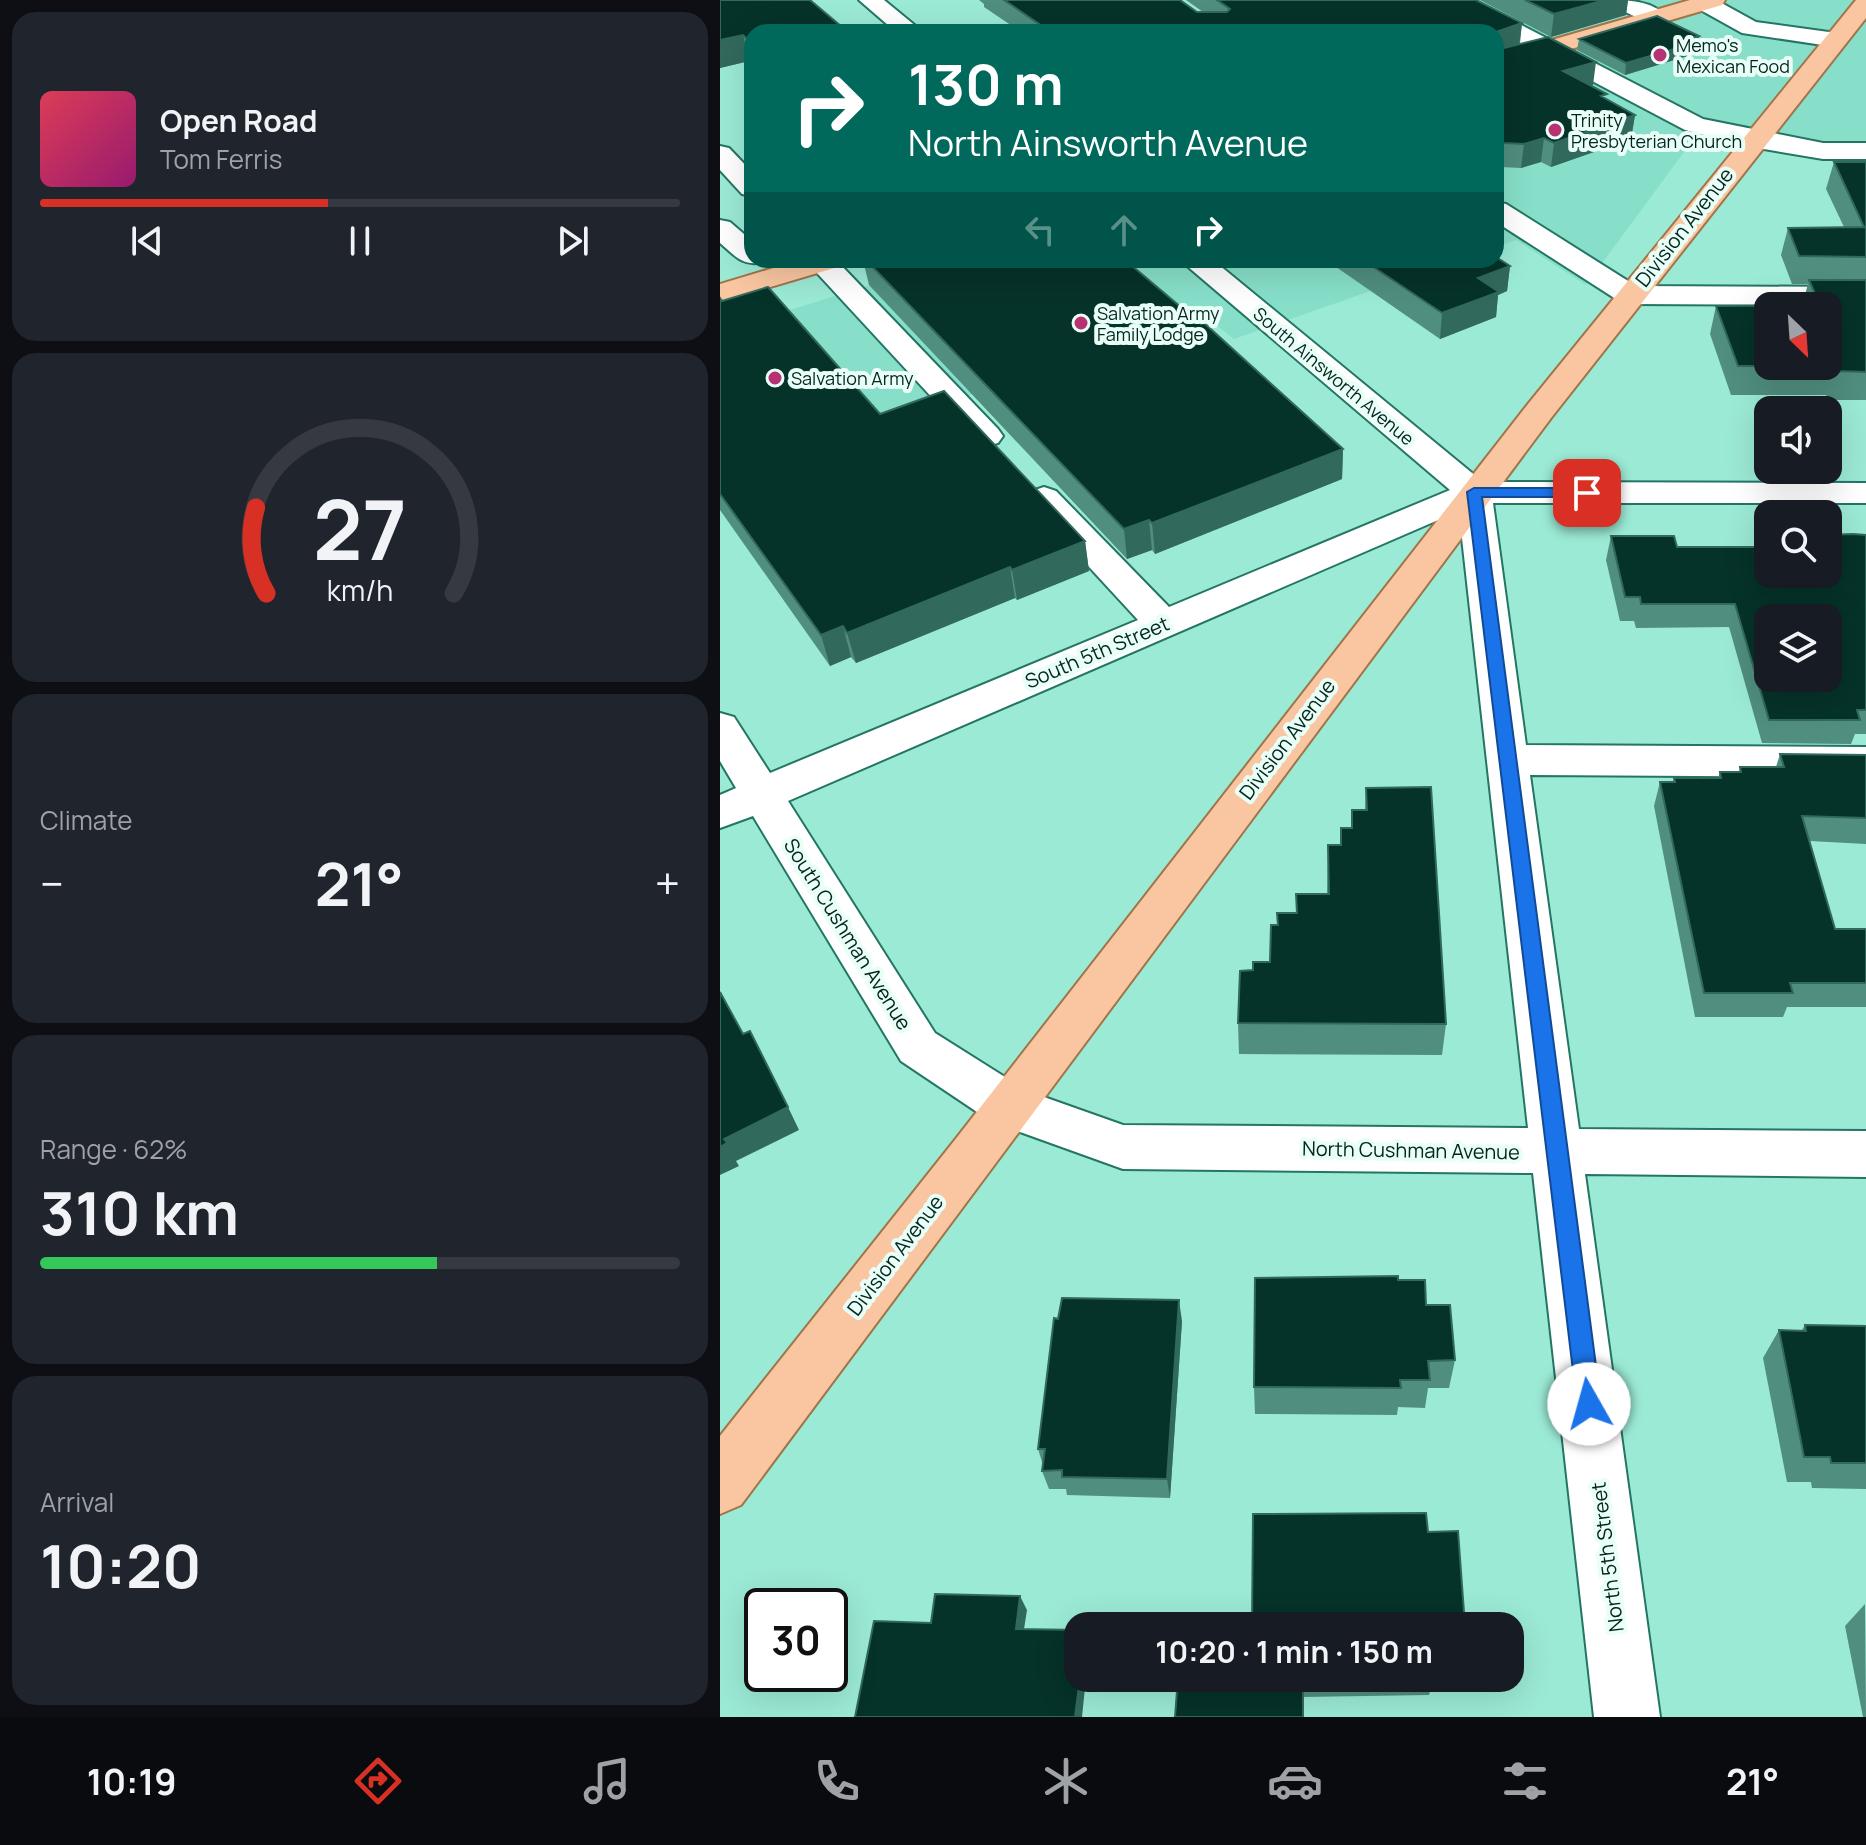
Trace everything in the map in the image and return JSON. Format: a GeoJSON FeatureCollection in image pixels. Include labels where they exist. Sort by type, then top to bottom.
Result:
{"type":"FeatureCollection","features":[{"type":"Feature","properties":{"kind":"main road"},"geometry":{"type":"LineString","coordinates":[[1504,62],[1709,1]]}},
{"type":"Feature","properties":{"kind":"main road","name":"Division Avenue"},"geometry":{"type":"LineString","coordinates":[[720,1484],[1010,1107],[1474,492],[1752,139],[1866,3]]}},
{"type":"Feature","properties":{"kind":"main road"},"geometry":{"type":"LineString","coordinates":[[720,293],[742,250]]}},
{"type":"Feature","properties":{"kind":"street"},"geometry":{"type":"LineString","coordinates":[[870,0],[901,24]]}},
{"type":"Feature","properties":{"kind":"street"},"geometry":{"type":"LineString","coordinates":[[1456,0],[1501,24]]}},
{"type":"Feature","properties":{"kind":"street"},"geometry":{"type":"LineString","coordinates":[[1618,0],[1655,17]]}},
{"type":"Feature","properties":{"kind":"street"},"geometry":{"type":"LineString","coordinates":[[1709,1],[1750,28],[1836,40]]}},
{"type":"Feature","properties":{"kind":"street"},"geometry":{"type":"LineString","coordinates":[[1504,26],[1694,125],[1823,151],[1866,151]]}},
{"type":"Feature","properties":{"kind":"street"},"geometry":{"type":"LineString","coordinates":[[720,154],[744,180]]}},
{"type":"Feature","properties":{"kind":"street"},"geometry":{"type":"LineString","coordinates":[[1504,215],[1630,295],[1866,296]]}},
{"type":"Feature","properties":{"kind":"street"},"geometry":{"type":"LineString","coordinates":[[830,268],[1163,624]]}},
{"type":"Feature","properties":{"kind":"street","name":"South Ainsworth Avenue"},"geometry":{"type":"LineString","coordinates":[[1205,268],[1474,492]]}},
{"type":"Feature","properties":{"kind":"street"},"geometry":{"type":"LineString","coordinates":[[1474,492],[1866,493]]}},
{"type":"Feature","properties":{"kind":"street","name":"South 5th Street"},"geometry":{"type":"LineString","coordinates":[[720,812],[1474,492]]}},
{"type":"Feature","properties":{"kind":"street","name":"North 5th Street"},"geometry":{"type":"LineString","coordinates":[[1474,492],[1627,1717]]}},
{"type":"Feature","properties":{"kind":"street","name":"South Cushman Avenue"},"geometry":{"type":"LineString","coordinates":[[720,727],[918,1047],[1010,1107]]}},
{"type":"Feature","properties":{"kind":"street"},"geometry":{"type":"LineString","coordinates":[[1509,760],[1866,762]]}},
{"type":"Feature","properties":{"kind":"street","name":"North Cushman Avenue"},"geometry":{"type":"LineString","coordinates":[[1010,1107],[1123,1147],[1866,1154]]}},
{"type":"Feature","properties":{"kind":"shaded area"},"geometry":{"type":"Polygon","coordinates":[[[1456,0],[1866,0],[1866,144],[1744,150],[1701,129],[1586,285],[1516,240],[1504,244],[1504,93],[1584,68],[1456,0]]]}},
{"type":"Feature","properties":{"kind":"shaded area"},"geometry":{"type":"Polygon","coordinates":[[[928,268],[1436,268],[1234,339],[1204,315],[720,481],[720,331],[928,268]]]}},
{"type":"Feature","properties":{"kind":"building"},"geometry":{"type":"Polygon","coordinates":[[[720,0],[810,0],[838,24],[744,24],[744,36],[720,40],[720,0]]]}},
{"type":"Feature","properties":{"kind":"building"},"geometry":{"type":"Polygon","coordinates":[[[1004,0],[1180,0],[1197,12],[1227,12],[1230,9],[1217,0],[1476,0],[1522,23],[1504,29],[1504,24],[1039,24],[1004,0]]]}},
{"type":"Feature","properties":{"kind":"building"},"geometry":{"type":"Polygon","coordinates":[[[1525,0],[1605,0],[1554,14],[1525,0]]]}},
{"type":"Feature","properties":{"kind":"building"},"geometry":{"type":"Polygon","coordinates":[[[1657,16],[1699,36],[1692,38],[1699,42],[1626,63],[1579,39],[1657,16]]]}},
{"type":"Feature","properties":{"kind":"building"},"geometry":{"type":"Polygon","coordinates":[[[1548,37],[1596,62],[1563,71],[1607,94],[1601,96],[1635,115],[1554,143],[1544,138],[1524,144],[1504,143],[1504,48],[1548,37]]]}},
{"type":"Feature","properties":{"kind":"building"},"geometry":{"type":"Polygon","coordinates":[[[1834,162],[1866,162],[1866,257],[1799,256],[1788,228],[1864,227],[1834,162]]]}},
{"type":"Feature","properties":{"kind":"building"},"geometry":{"type":"Polygon","coordinates":[[[1504,262],[1510,266],[1478,278],[1499,292],[1442,313],[1375,268],[1504,268],[1504,262]]]}},
{"type":"Feature","properties":{"kind":"building"},"geometry":{"type":"Polygon","coordinates":[[[874,268],[1134,268],[1201,324],[1204,323],[1343,449],[1152,523],[1149,520],[1124,529],[874,268]]]}},
{"type":"Feature","properties":{"kind":"building"},"geometry":{"type":"Polygon","coordinates":[[[1809,280],[1866,280],[1866,372],[1842,371],[1842,292],[1814,292],[1809,280]]]}},
{"type":"Feature","properties":{"kind":"building"},"geometry":{"type":"Polygon","coordinates":[[[768,287],[880,414],[944,391],[1085,541],[1012,570],[1010,567],[847,633],[843,626],[821,635],[720,494],[720,298],[722,301],[768,287]]]}},
{"type":"Feature","properties":{"kind":"building"},"geometry":{"type":"Polygon","coordinates":[[[1716,306],[1754,306],[1754,366],[1738,366],[1716,306]]]}},
{"type":"Feature","properties":{"kind":"building"},"geometry":{"type":"Polygon","coordinates":[[[1842,534],[1866,535],[1866,710],[1857,710],[1860,720],[1769,720],[1761,692],[1842,692],[1842,604],[1754,604],[1754,669],[1735,604],[1641,604],[1640,597],[1625,597],[1611,536],[1674,536],[1677,547],[1754,547],[1754,588],[1842,588],[1842,534]]]}},
{"type":"Feature","properties":{"kind":"building"},"geometry":{"type":"Polygon","coordinates":[[[1780,754],[1866,755],[1866,818],[1802,816],[1835,929],[1866,929],[1866,983],[1790,983],[1793,993],[1704,993],[1660,782],[1675,782],[1674,778],[1721,778],[1720,772],[1741,772],[1740,767],[1784,767],[1780,754]]]}},
{"type":"Feature","properties":{"kind":"building"},"geometry":{"type":"Polygon","coordinates":[[[1431,787],[1446,1024],[1238,1023],[1240,971],[1253,970],[1253,962],[1270,962],[1271,925],[1278,925],[1277,913],[1297,913],[1296,894],[1329,894],[1328,845],[1341,845],[1341,828],[1352,828],[1352,810],[1367,810],[1366,788],[1431,787]]]}},
{"type":"Feature","properties":{"kind":"building"},"geometry":{"type":"Polygon","coordinates":[[[720,992],[743,1034],[750,1031],[788,1107],[724,1139],[727,1143],[720,1147],[720,992]]]}},
{"type":"Feature","properties":{"kind":"building"},"geometry":{"type":"Polygon","coordinates":[[[1398,1276],[1398,1280],[1425,1280],[1426,1305],[1450,1305],[1455,1360],[1428,1361],[1430,1380],[1400,1380],[1401,1388],[1254,1387],[1255,1278],[1398,1276]]]}},
{"type":"Feature","properties":{"kind":"building"},"geometry":{"type":"Polygon","coordinates":[[[1062,1298],[1179,1300],[1167,1479],[1062,1477],[1062,1470],[1042,1471],[1045,1449],[1038,1449],[1054,1318],[1058,1319],[1062,1298]]]}},
{"type":"Feature","properties":{"kind":"building"},"geometry":{"type":"Polygon","coordinates":[[[1805,1325],[1866,1326],[1866,1463],[1831,1463],[1830,1457],[1804,1457],[1779,1330],[1806,1331],[1805,1325]]]}},
{"type":"Feature","properties":{"kind":"building"},"geometry":{"type":"Polygon","coordinates":[[[1426,1513],[1428,1532],[1458,1531],[1464,1612],[1252,1612],[1253,1514],[1426,1513]]]}},
{"type":"Feature","properties":{"kind":"building"},"geometry":{"type":"Polygon","coordinates":[[[935,1594],[1020,1596],[1016,1629],[1064,1630],[1064,1692],[1078,1692],[1075,1717],[855,1717],[874,1621],[931,1623],[935,1594]]]}},
{"type":"Feature","properties":{"kind":"building"},"geometry":{"type":"Polygon","coordinates":[[[1177,1692],[1303,1692],[1303,1717],[1175,1717],[1177,1692]]]}},
{"type":"Feature","properties":{"kind":"place","name":"Memo's Mexican Food"},"geometry":{"type":"Point","coordinates":[1660,55]}},
{"type":"Feature","properties":{"kind":"place","name":"Trinity Presbyterian Church"},"geometry":{"type":"Point","coordinates":[1555,130]}},
{"type":"Feature","properties":{"kind":"place","name":"Salvation Army Family Lodge"},"geometry":{"type":"Point","coordinates":[1081,323]}},
{"type":"Feature","properties":{"kind":"place","name":"Salvation Army"},"geometry":{"type":"Point","coordinates":[775,378]}},
{"type":"Feature","properties":{"kind":"route"},"geometry":{"type":"LineString","coordinates":[[1587,493],[1474,492],[1589,1404]]}}]}
